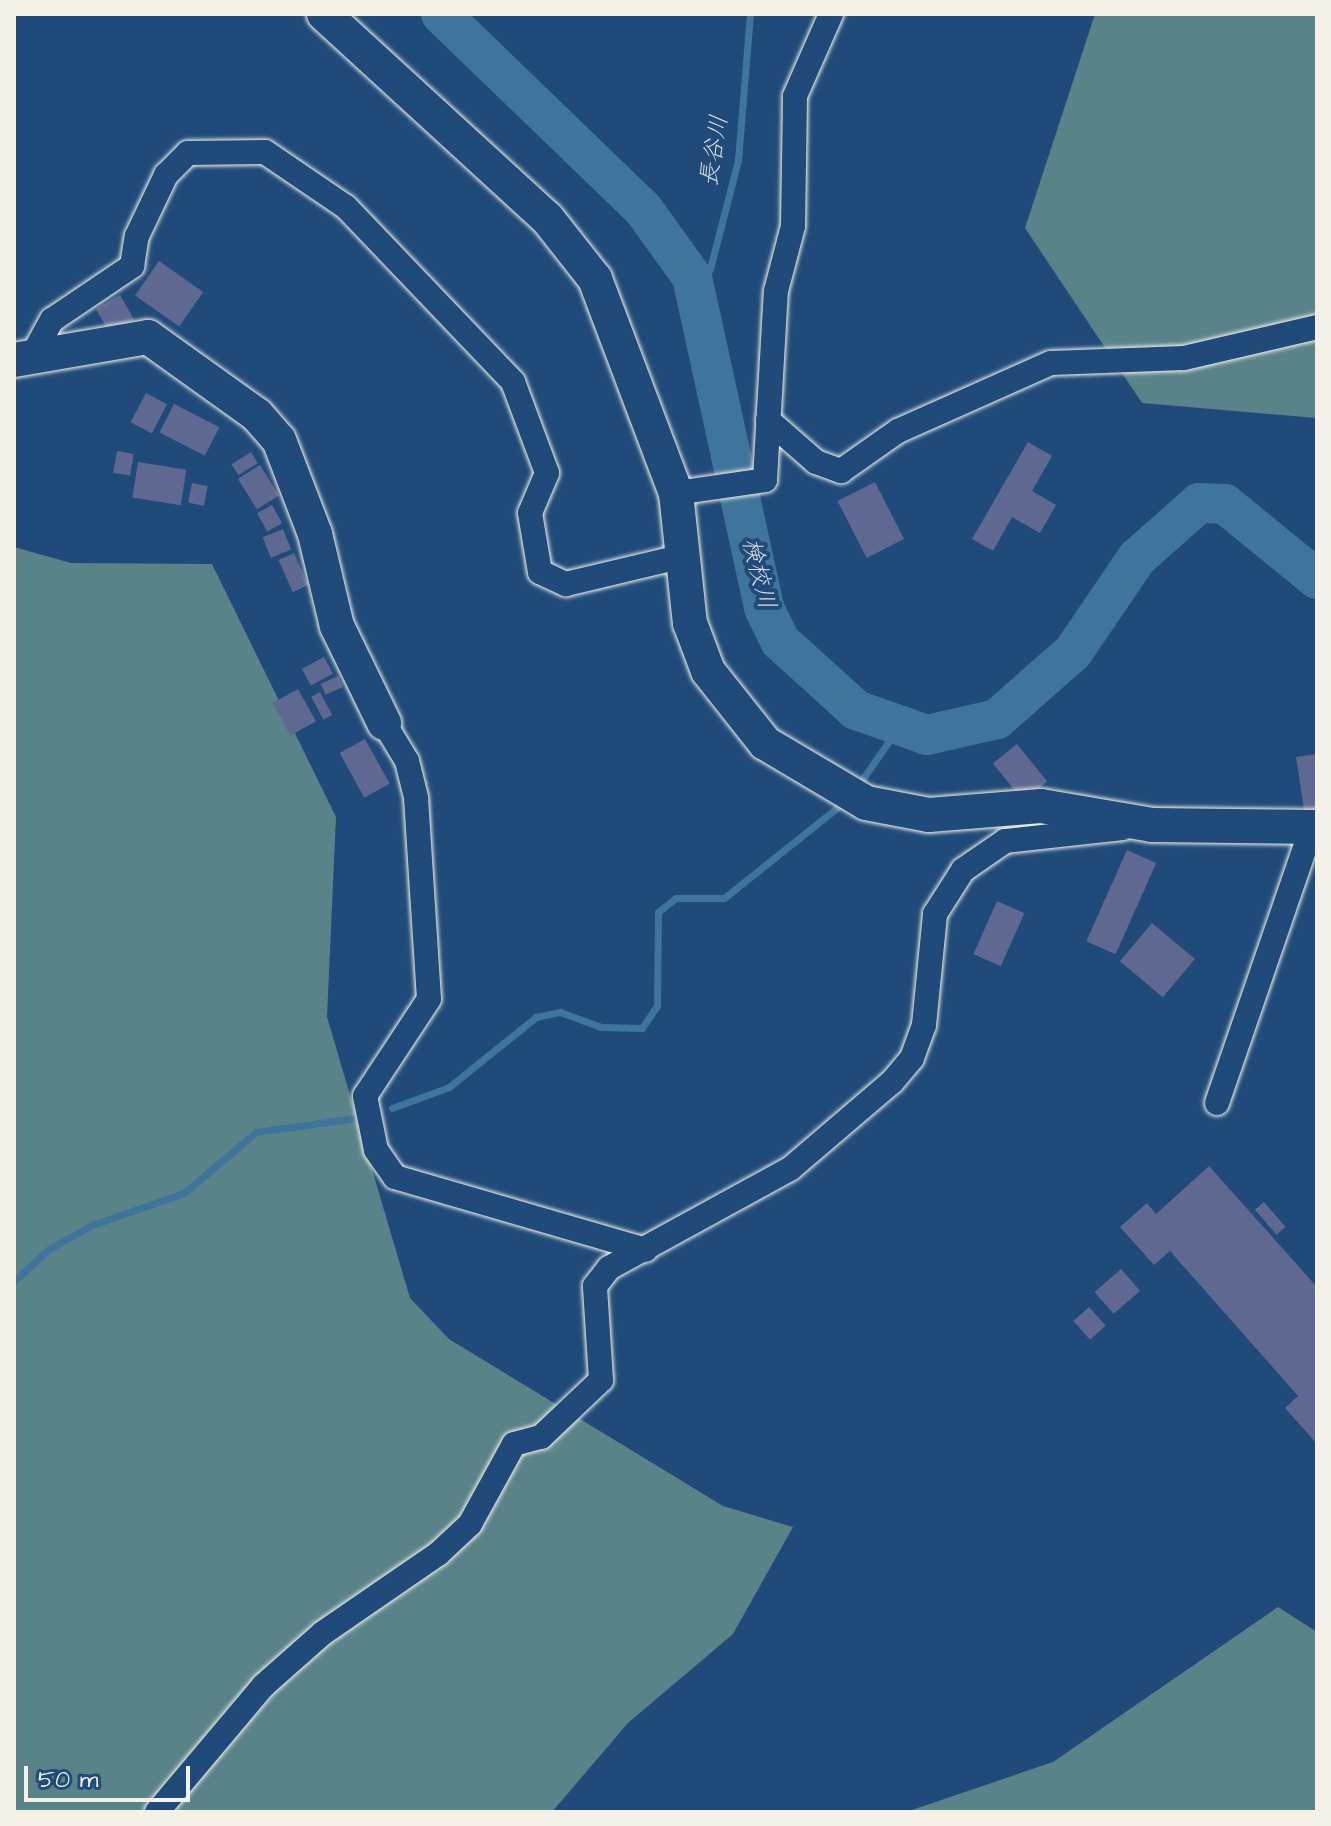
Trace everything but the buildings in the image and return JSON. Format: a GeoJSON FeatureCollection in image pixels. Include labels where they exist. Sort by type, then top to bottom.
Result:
{"type":"FeatureCollection","features":[{"type":"Feature","properties":{"kind":"street"},"geometry":{"type":"LineString","coordinates":[[324,14],[547,218],[595,279],[690,491],[679,557],[690,623],[708,671],[737,715],[765,743],[850,795],[929,815],[1041,806],[1152,825]]}},
{"type":"Feature","properties":{"kind":"street"},"geometry":{"type":"LineString","coordinates":[[690,491],[765,480],[776,291],[793,226],[795,96],[831,14]]}},
{"type":"Feature","properties":{"kind":"street"},"geometry":{"type":"LineString","coordinates":[[24,357],[52,320],[132,266],[137,236],[166,175],[188,153],[265,152],[346,207],[513,382],[547,473],[530,513],[540,572],[566,584],[679,557]]}},
{"type":"Feature","properties":{"kind":"street"},"geometry":{"type":"LineString","coordinates":[[768,420],[816,462],[841,471],[911,424],[1051,363],[1184,358],[1317,327]]}},
{"type":"Feature","properties":{"kind":"street"},"geometry":{"type":"LineString","coordinates":[[24,357],[148,337],[257,415],[279,440],[351,663],[407,761],[416,798],[429,999],[365,1096],[376,1150],[395,1177],[646,1250]]}},
{"type":"Feature","properties":{"kind":"street"},"geometry":{"type":"LineString","coordinates":[[157,1812],[263,1686],[323,1633],[438,1554],[470,1524],[514,1444],[541,1437],[601,1380],[595,1286],[609,1268],[790,1169],[892,1082],[912,1058],[924,1025],[935,914],[963,870],[1005,841],[1152,825],[1315,827],[1217,1103]]}},
{"type":"Feature","properties":{"kind":"green space"},"geometry":{"type":"Polygon","coordinates":[[[1095,14],[1317,14],[1317,418],[1142,403],[1025,228],[1095,14]]]}},
{"type":"Feature","properties":{"kind":"green space"},"geometry":{"type":"Polygon","coordinates":[[[14,547],[71,563],[212,564],[336,817],[327,1017],[410,1298],[449,1339],[723,1506],[793,1527],[733,1634],[628,1723],[552,1812],[14,1812],[14,547]]]}},
{"type":"Feature","properties":{"kind":"green space"},"geometry":{"type":"Polygon","coordinates":[[[1278,1607],[1317,1632],[1317,1812],[906,1812],[1053,1762],[1278,1607]]]}},
{"type":"Feature","properties":{"kind":"waterway","name":"検校川"},"geometry":{"type":"LineString","coordinates":[[441,14],[643,209],[692,277],[764,608],[780,641],[856,710],[927,735],[997,719],[1073,652],[1137,558],[1199,503],[1225,504],[1317,579]]}},
{"type":"Feature","properties":{"kind":"waterway","name":"長谷川"},"geometry":{"type":"LineString","coordinates":[[697,289],[710,269],[738,160],[750,14]]}},
{"type":"Feature","properties":{"kind":"waterway"},"geometry":{"type":"LineString","coordinates":[[857,787],[898,728]]}},
{"type":"Feature","properties":{"kind":"waterway"},"geometry":{"type":"LineString","coordinates":[[392,1108],[449,1087],[536,1017],[560,1012],[601,1027],[642,1028],[657,1006],[658,912],[676,898],[724,898],[843,803]]}},
{"type":"Feature","properties":{"kind":"waterway"},"geometry":{"type":"LineString","coordinates":[[14,1281],[49,1249],[92,1225],[184,1193],[256,1132],[356,1118]]}}]}
